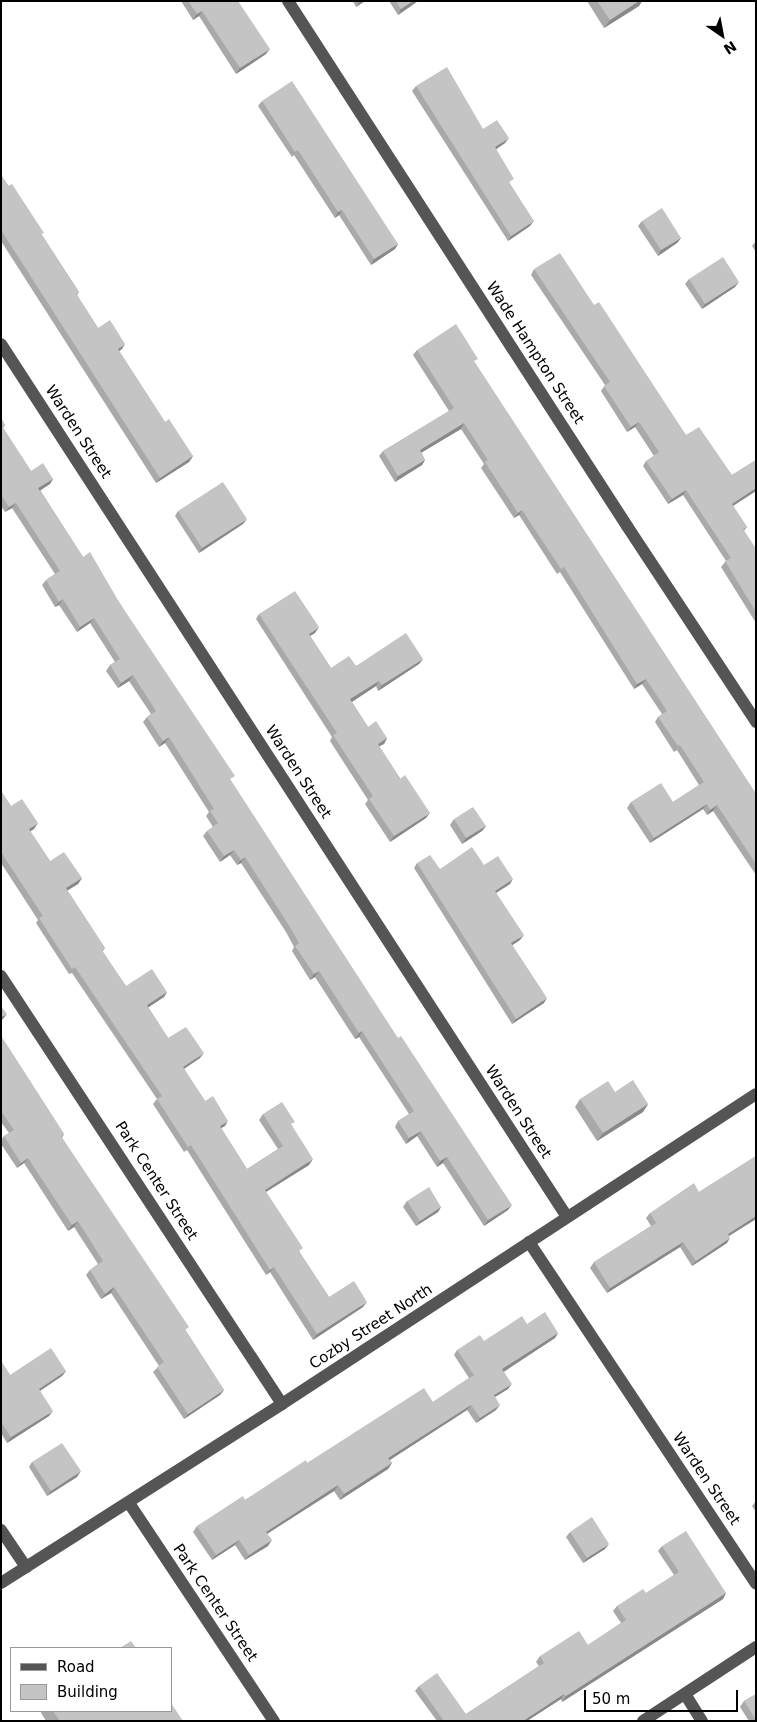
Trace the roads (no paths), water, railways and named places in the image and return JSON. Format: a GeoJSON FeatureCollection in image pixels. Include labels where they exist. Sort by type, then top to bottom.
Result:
{"type":"FeatureCollection","features":[{"type":"Feature","properties":{"kind":"street","name":"Wade Hampton Street"},"geometry":{"type":"LineString","coordinates":[[288,1],[621,518],[756,722]]}},
{"type":"Feature","properties":{"kind":"street","name":"Warden Street"},"geometry":{"type":"LineString","coordinates":[[1,344],[567,1217]]}},
{"type":"Feature","properties":{"kind":"street","name":"Park Center Street"},"geometry":{"type":"LineString","coordinates":[[1,976],[282,1404]]}},
{"type":"Feature","properties":{"kind":"street","name":"Cozby Street North"},"geometry":{"type":"LineString","coordinates":[[1,1583],[282,1404],[756,1094]]}},
{"type":"Feature","properties":{"kind":"street","name":"Warden Street"},"geometry":{"type":"LineString","coordinates":[[529,1242],[756,1584]]}},
{"type":"Feature","properties":{"kind":"street","name":"Park Center Street"},"geometry":{"type":"LineString","coordinates":[[129,1503],[274,1721]]}},
{"type":"Feature","properties":{"kind":"street"},"geometry":{"type":"LineString","coordinates":[[1,1530],[26,1567]]}},
{"type":"Feature","properties":{"kind":"street"},"geometry":{"type":"LineString","coordinates":[[643,1721],[756,1647]]}},
{"type":"Feature","properties":{"kind":"street"},"geometry":{"type":"LineString","coordinates":[[685,1694],[702,1721]]}}]}
